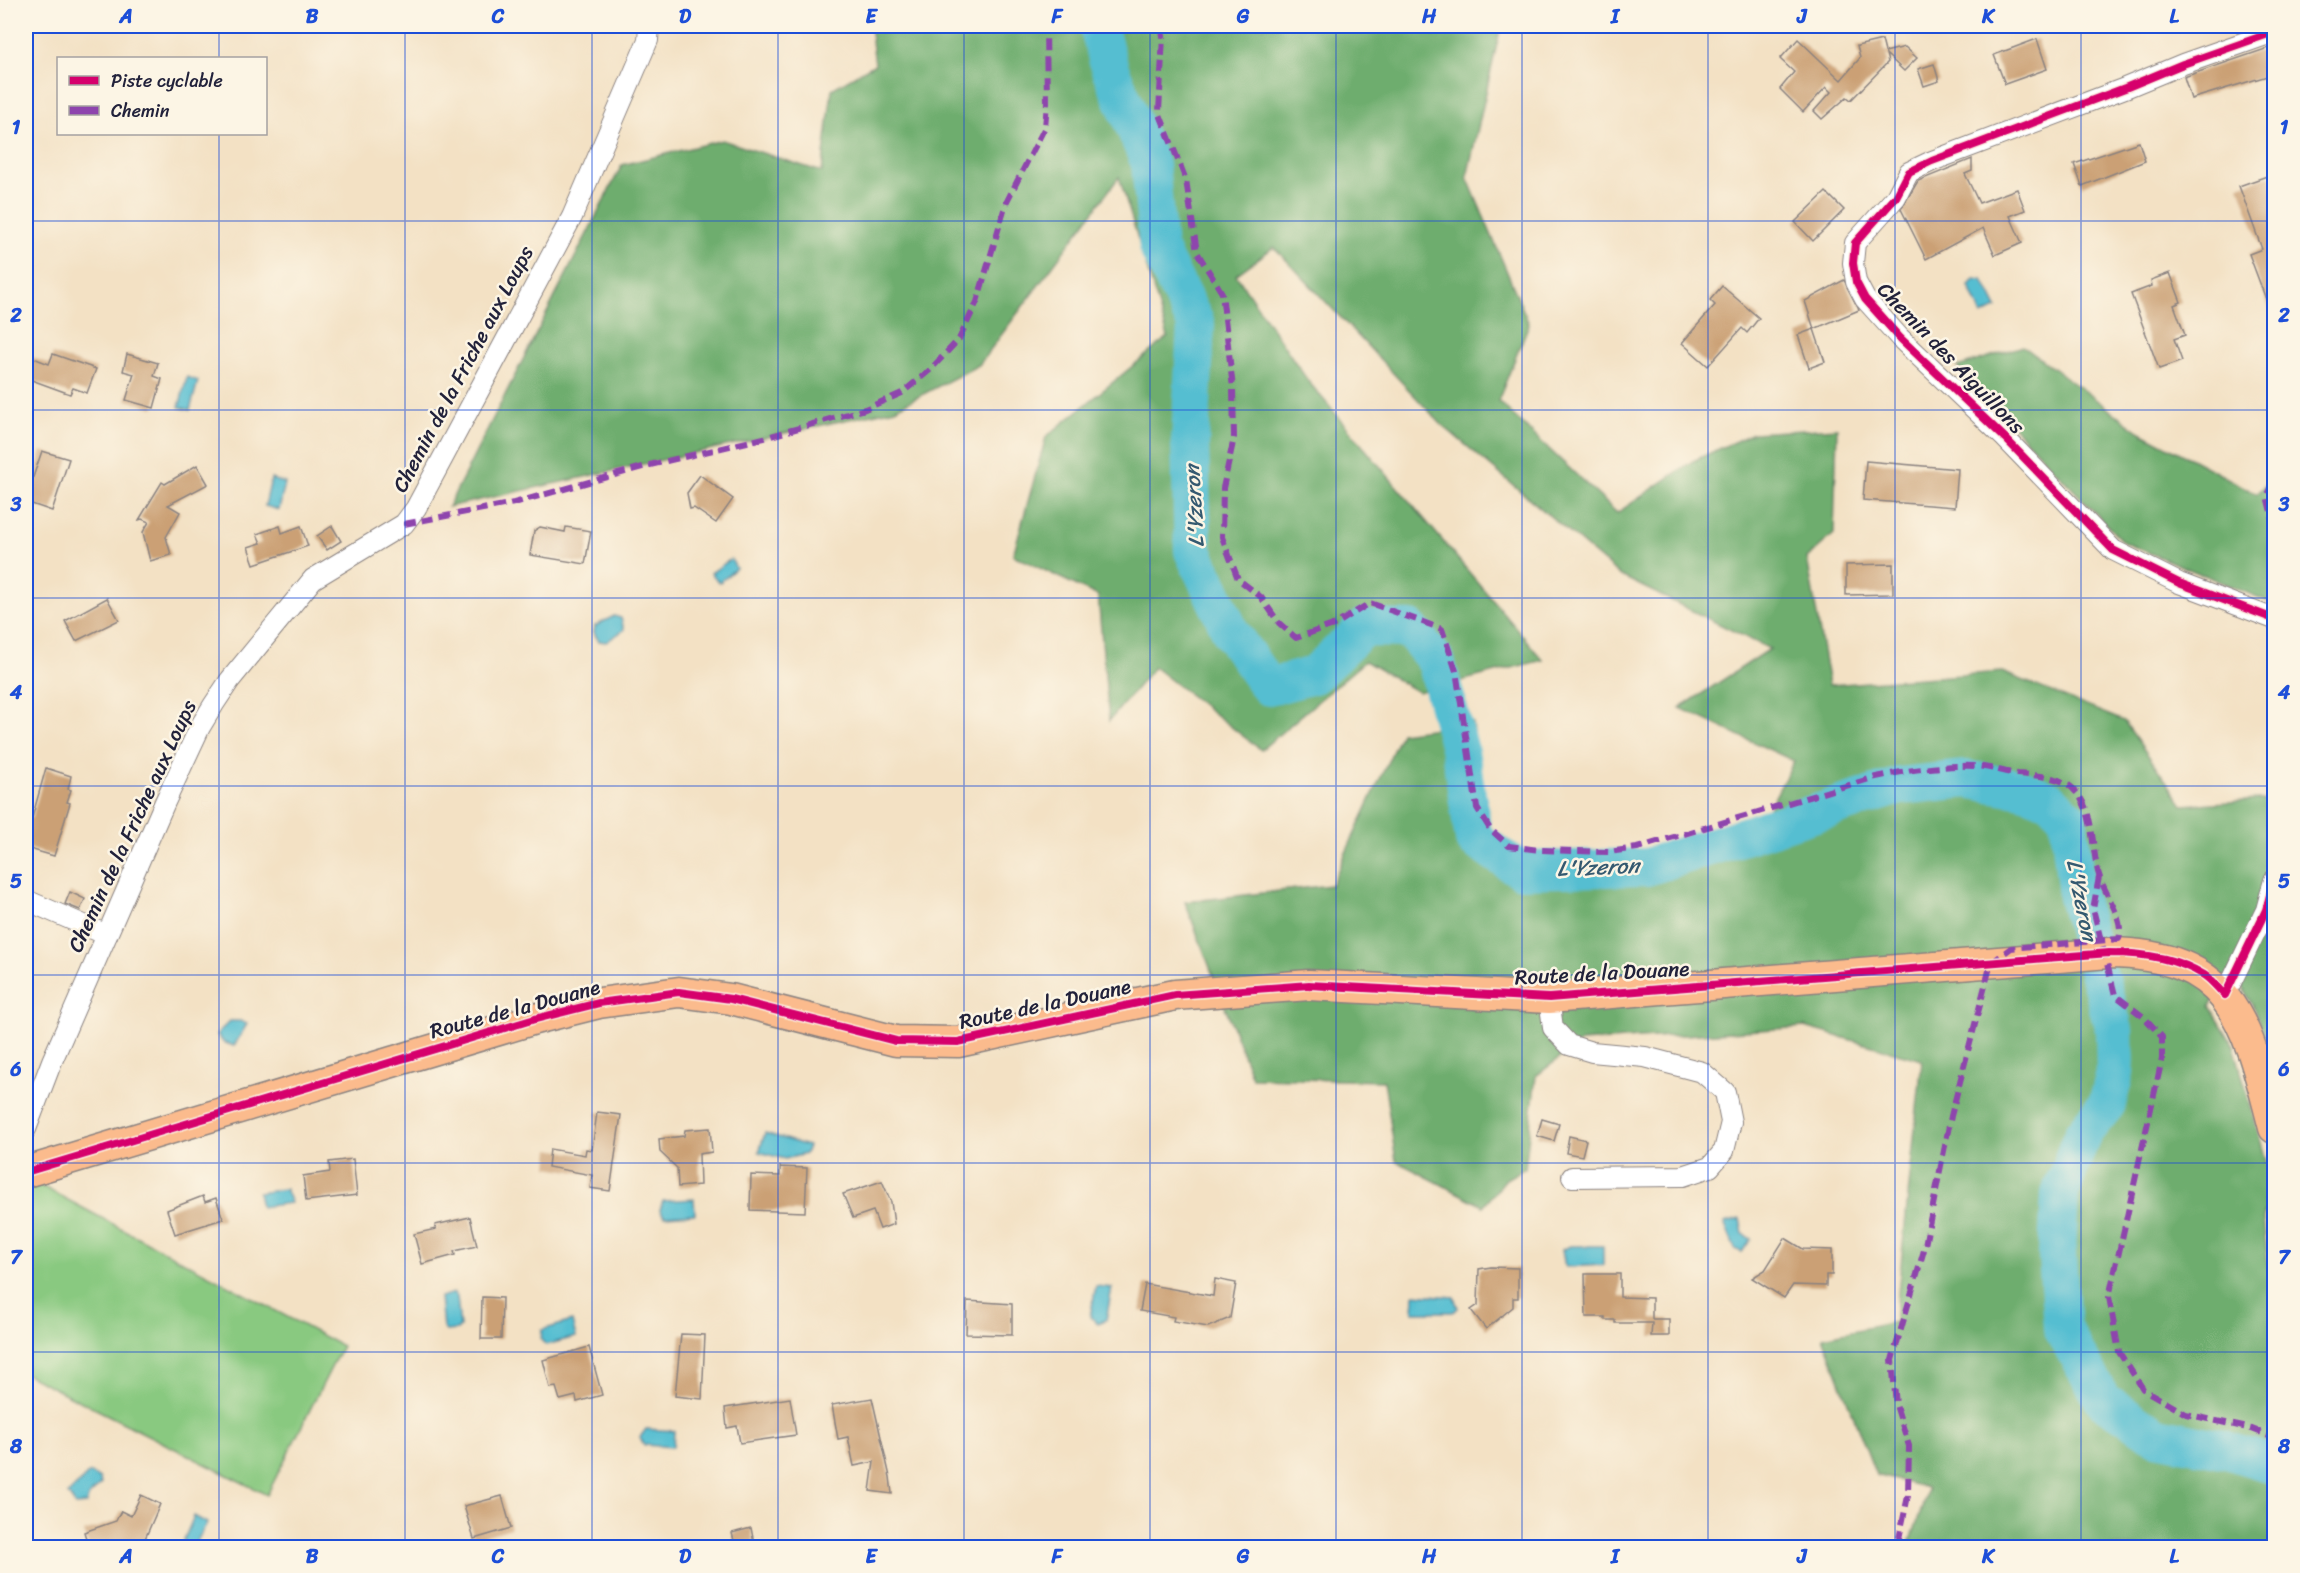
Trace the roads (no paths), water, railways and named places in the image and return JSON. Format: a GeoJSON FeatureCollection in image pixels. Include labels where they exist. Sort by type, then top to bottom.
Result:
{"type":"FeatureCollection","features":[{"type":"Feature","properties":{"kind":"main road","name":"Route de la Douane"},"geometry":{"type":"LineString","coordinates":[[26,1172],[535,1019],[599,1003],[679,992],[731,999],[896,1041],[958,1042],[1175,994],[1309,985],[1549,998],[1950,968],[2109,953],[2153,957],[2204,975],[2225,995],[2244,1026],[2274,1128]]}},
{"type":"Feature","properties":{"kind":"street","name":"Chemin de la Friche aux Loups"},"geometry":{"type":"LineString","coordinates":[[26,1129],[107,935],[195,738],[230,680],[314,579],[404,524],[426,492],[572,217],[648,40],[649,26]]}},
{"type":"Feature","properties":{"kind":"street","name":"Chemin des Aiguillons"},"geometry":{"type":"LineString","coordinates":[[2274,32],[2183,64],[1909,172],[1896,197],[1855,243],[1853,263],[1856,282],[1865,299],[1900,338],[2005,438],[2113,550],[2179,583],[2274,619]]}},
{"type":"Feature","properties":{"kind":"street"},"geometry":{"type":"LineString","coordinates":[[2225,995],[2266,910],[2274,880]]}},
{"type":"Feature","properties":{"kind":"street"},"geometry":{"type":"LineString","coordinates":[[26,900],[107,935]]}},
{"type":"Feature","properties":{"kind":"street","name":"Route de la Douane"},"geometry":{"type":"LineString","coordinates":[[1549,998],[1553,1028],[1569,1045],[1592,1052],[1645,1057],[1702,1072],[1725,1092],[1731,1122],[1724,1151],[1710,1167],[1683,1176],[1572,1177]]}},
{"type":"Feature","properties":{"kind":"water"},"geometry":{"type":"Polygon","coordinates":[[[1974,279],[1983,280],[1997,308],[1982,315],[1969,286],[1974,279]]]}},
{"type":"Feature","properties":{"kind":"water"},"geometry":{"type":"Polygon","coordinates":[[[187,377],[198,381],[190,410],[179,407],[187,377]]]}},
{"type":"Feature","properties":{"kind":"water"},"geometry":{"type":"Polygon","coordinates":[[[271,479],[285,483],[279,510],[265,506],[271,479]]]}},
{"type":"Feature","properties":{"kind":"water"},"geometry":{"type":"Polygon","coordinates":[[[731,559],[736,568],[719,583],[711,573],[731,559]]]}},
{"type":"Feature","properties":{"kind":"water"},"geometry":{"type":"Polygon","coordinates":[[[614,616],[621,618],[624,630],[606,642],[599,641],[594,633],[595,626],[614,616]]]}},
{"type":"Feature","properties":{"kind":"water"},"geometry":{"type":"Polygon","coordinates":[[[230,1021],[247,1024],[234,1046],[223,1042],[217,1034],[230,1021]]]}},
{"type":"Feature","properties":{"kind":"water"},"geometry":{"type":"Polygon","coordinates":[[[765,1133],[808,1146],[805,1154],[785,1159],[759,1152],[765,1133]]]}},
{"type":"Feature","properties":{"kind":"water"},"geometry":{"type":"Polygon","coordinates":[[[285,1189],[291,1203],[261,1207],[258,1193],[285,1189]]]}},
{"type":"Feature","properties":{"kind":"water"},"geometry":{"type":"Polygon","coordinates":[[[694,1199],[695,1214],[664,1216],[660,1210],[663,1201],[694,1199]]]}},
{"type":"Feature","properties":{"kind":"water"},"geometry":{"type":"Polygon","coordinates":[[[1740,1219],[1743,1234],[1751,1239],[1742,1252],[1735,1249],[1724,1223],[1740,1219]]]}},
{"type":"Feature","properties":{"kind":"water"},"geometry":{"type":"Polygon","coordinates":[[[1570,1246],[1603,1246],[1603,1265],[1565,1267],[1562,1250],[1570,1246]]]}},
{"type":"Feature","properties":{"kind":"water"},"geometry":{"type":"Polygon","coordinates":[[[1096,1286],[1112,1288],[1106,1320],[1098,1323],[1090,1317],[1096,1286]]]}},
{"type":"Feature","properties":{"kind":"water"},"geometry":{"type":"Polygon","coordinates":[[[454,1293],[457,1297],[460,1327],[457,1330],[446,1331],[443,1328],[440,1297],[454,1293]]]}},
{"type":"Feature","properties":{"kind":"water"},"geometry":{"type":"Polygon","coordinates":[[[1414,1294],[1454,1297],[1458,1308],[1453,1312],[1413,1312],[1414,1294]]]}},
{"type":"Feature","properties":{"kind":"water"},"geometry":{"type":"Polygon","coordinates":[[[572,1321],[576,1337],[546,1345],[541,1340],[542,1330],[572,1321]]]}},
{"type":"Feature","properties":{"kind":"water"},"geometry":{"type":"Polygon","coordinates":[[[646,1429],[674,1431],[673,1447],[644,1445],[640,1437],[646,1429]]]}},
{"type":"Feature","properties":{"kind":"water"},"geometry":{"type":"Polygon","coordinates":[[[89,1473],[100,1479],[101,1484],[89,1496],[86,1504],[75,1505],[68,1494],[89,1473]]]}},
{"type":"Feature","properties":{"kind":"water"},"geometry":{"type":"Polygon","coordinates":[[[194,1516],[207,1523],[193,1548],[183,1542],[194,1516]]]}},
{"type":"Feature","properties":{"kind":"waterway","name":"L'Yzeron"},"geometry":{"type":"LineString","coordinates":[[1098,26],[1110,69],[1150,164],[1158,248],[1196,324],[1190,442],[1193,551],[1231,633],[1269,687],[1314,675],[1364,628],[1410,629],[1436,661],[1460,751],[1474,839],[1521,870],[1647,867],[1900,786],[1966,779],[2023,789],[2049,799],[2068,817],[2077,896],[2114,1030],[2115,1072],[2107,1104],[2083,1133],[2060,1193],[2057,1254],[2062,1328],[2103,1400],[2157,1436],[2227,1450],[2274,1465]]}}]}
